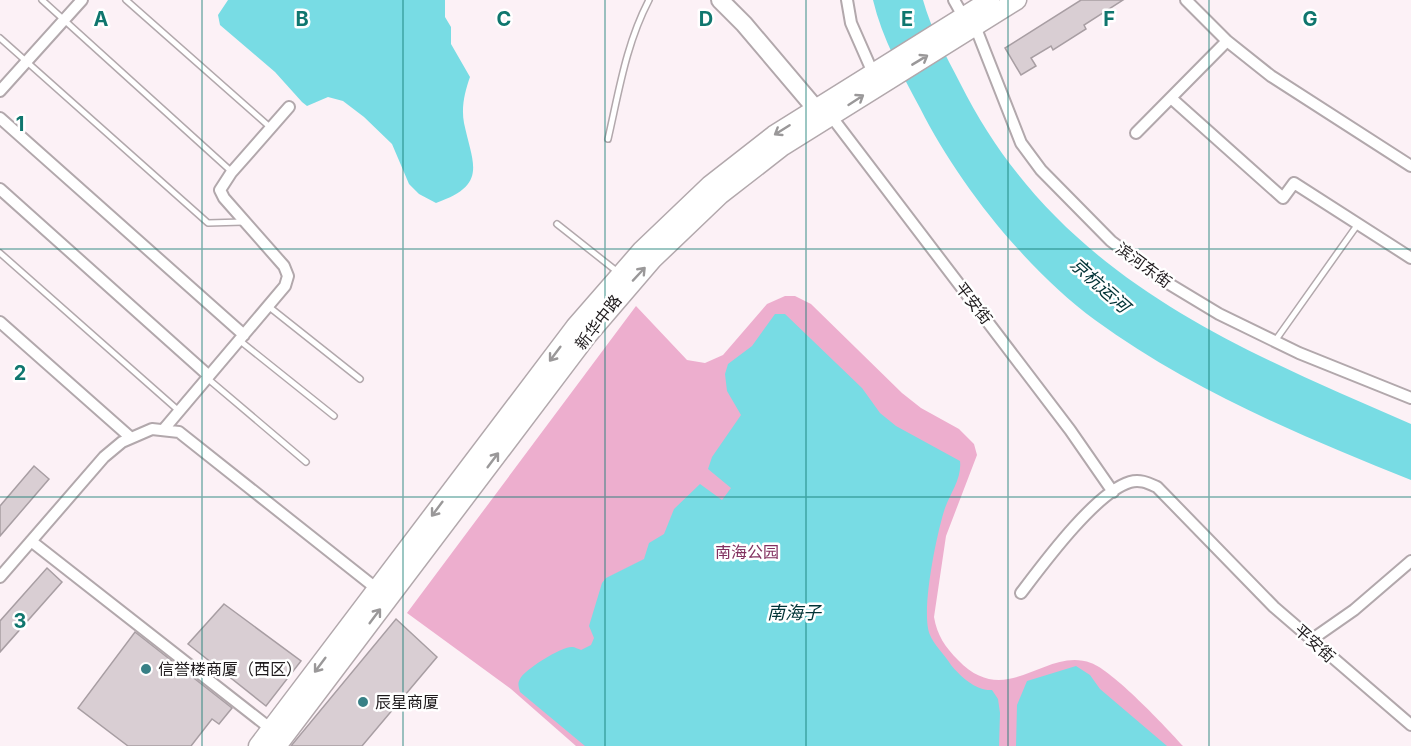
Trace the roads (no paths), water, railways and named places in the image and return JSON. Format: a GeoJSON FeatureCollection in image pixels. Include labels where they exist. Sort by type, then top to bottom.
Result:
{"type":"FeatureCollection","features":[{"type":"Feature","properties":{"kind":"main road","name":"新华中路"},"geometry":{"type":"LineString","coordinates":[[969,21],[990,0]]}},
{"type":"Feature","properties":{"kind":"main road","name":"新华中路"},"geometry":{"type":"LineString","coordinates":[[258,746],[274,737],[623,291],[720,195],[824,112],[884,71],[969,21],[1017,0]]}},
{"type":"Feature","properties":{"kind":"main road","name":"新华中路"},"geometry":{"type":"LineString","coordinates":[[274,737],[377,590],[568,336],[619,273],[669,222],[719,178],[774,135],[824,112]]}},
{"type":"Feature","properties":{"kind":"street"},"geometry":{"type":"LineString","coordinates":[[0,91],[82,0]]}},
{"type":"Feature","properties":{"kind":"street","name":"平安街"},"geometry":{"type":"LineString","coordinates":[[720,0],[824,112],[1070,430],[1113,492]]}},
{"type":"Feature","properties":{"kind":"street"},"geometry":{"type":"LineString","coordinates":[[847,0],[850,23],[884,71]]}},
{"type":"Feature","properties":{"kind":"street","name":"滨河东街"},"geometry":{"type":"LineString","coordinates":[[954,0],[969,21],[1021,143],[1041,170],[1111,241],[1161,279],[1219,314],[1275,341],[1411,398]]}},
{"type":"Feature","properties":{"kind":"street"},"geometry":{"type":"LineString","coordinates":[[1186,0],[1227,41],[1271,76],[1411,166]]}},
{"type":"Feature","properties":{"kind":"street"},"geometry":{"type":"LineString","coordinates":[[1136,133],[1227,41]]}},
{"type":"Feature","properties":{"kind":"street"},"geometry":{"type":"LineString","coordinates":[[1171,98],[1283,198],[1294,183],[1411,258]]}},
{"type":"Feature","properties":{"kind":"street"},"geometry":{"type":"LineString","coordinates":[[164,429],[285,286],[288,276],[278,257],[224,198],[220,190],[232,172],[290,107]]}},
{"type":"Feature","properties":{"kind":"street"},"geometry":{"type":"LineString","coordinates":[[0,118],[241,338]]}},
{"type":"Feature","properties":{"kind":"street"},"geometry":{"type":"LineString","coordinates":[[0,189],[208,377]]}},
{"type":"Feature","properties":{"kind":"street"},"geometry":{"type":"LineString","coordinates":[[0,322],[130,437]]}},
{"type":"Feature","properties":{"kind":"street"},"geometry":{"type":"LineString","coordinates":[[0,577],[104,457],[130,437],[152,429],[164,429],[179,432],[377,590]]}},
{"type":"Feature","properties":{"kind":"street","name":"平安街"},"geometry":{"type":"LineString","coordinates":[[1021,593],[1080,520],[1113,492],[1132,481],[1143,481],[1157,487],[1274,607],[1411,725]]}},
{"type":"Feature","properties":{"kind":"street"},"geometry":{"type":"LineString","coordinates":[[32,541],[274,737]]}},
{"type":"Feature","properties":{"kind":"street"},"geometry":{"type":"LineString","coordinates":[[1311,640],[1354,610],[1411,561]]}},
{"type":"Feature","properties":{"kind":"lane"},"geometry":{"type":"LineString","coordinates":[[42,0],[232,172]]}},
{"type":"Feature","properties":{"kind":"lane"},"geometry":{"type":"LineString","coordinates":[[126,0],[271,128]]}},
{"type":"Feature","properties":{"kind":"lane"},"geometry":{"type":"LineString","coordinates":[[608,139],[626,56],[637,23],[649,0]]}},
{"type":"Feature","properties":{"kind":"lane"},"geometry":{"type":"LineString","coordinates":[[0,38],[208,223],[245,222]]}},
{"type":"Feature","properties":{"kind":"lane"},"geometry":{"type":"LineString","coordinates":[[557,224],[619,273]]}},
{"type":"Feature","properties":{"kind":"lane"},"geometry":{"type":"LineString","coordinates":[[1275,341],[1358,224]]}},
{"type":"Feature","properties":{"kind":"lane"},"geometry":{"type":"LineString","coordinates":[[0,253],[179,411]]}},
{"type":"Feature","properties":{"kind":"lane"},"geometry":{"type":"LineString","coordinates":[[268,306],[360,379]]}},
{"type":"Feature","properties":{"kind":"lane"},"geometry":{"type":"LineString","coordinates":[[241,338],[334,416]]}},
{"type":"Feature","properties":{"kind":"lane"},"geometry":{"type":"LineString","coordinates":[[208,377],[306,462]]}},
{"type":"Feature","properties":{"kind":"water"},"geometry":{"type":"Polygon","coordinates":[[[228,0],[445,0],[445,17],[451,27],[451,44],[470,77],[463,111],[473,172],[464,189],[436,203],[419,194],[409,184],[392,144],[364,117],[343,101],[328,97],[307,106],[302,102],[275,72],[220,25],[218,15],[228,0]]]}},
{"type":"Feature","properties":{"kind":"water","name":"京杭运河"},"geometry":{"type":"Polygon","coordinates":[[[873,0],[923,0],[949,63],[999,149],[1045,205],[1096,253],[1152,295],[1212,331],[1276,364],[1411,424],[1411,480],[1288,428],[1208,390],[1132,345],[1069,299],[1044,276],[996,224],[954,166],[900,69],[887,42],[873,0]]]}},
{"type":"Feature","properties":{"kind":"water","name":"南海子"},"geometry":{"type":"Polygon","coordinates":[[[775,314],[785,314],[862,388],[880,413],[896,426],[960,461],[958,479],[945,508],[934,553],[928,591],[927,624],[932,639],[955,670],[975,686],[992,690],[998,699],[999,746],[585,746],[520,692],[518,684],[523,675],[552,654],[573,647],[581,650],[591,645],[594,638],[589,626],[602,583],[606,578],[644,559],[649,543],[664,534],[674,509],[700,484],[722,500],[731,488],[708,469],[712,457],[741,415],[727,391],[725,374],[728,364],[752,346],[775,314]]]}},
{"type":"Feature","properties":{"kind":"water"},"geometry":{"type":"Polygon","coordinates":[[[1076,666],[1090,675],[1100,689],[1167,746],[1016,746],[1017,705],[1027,681],[1076,666]]]}},
{"type":"Feature","properties":{"kind":"place","name":"信誉楼商厦（西区）"},"geometry":{"type":"Point","coordinates":[146,669]}},
{"type":"Feature","properties":{"kind":"place","name":"辰星商厦"},"geometry":{"type":"Point","coordinates":[363,702]}},
{"type":"Feature","properties":{"kind":"park label","name":"南海公园"},"geometry":{"type":"Point","coordinates":[747,552]}}]}
